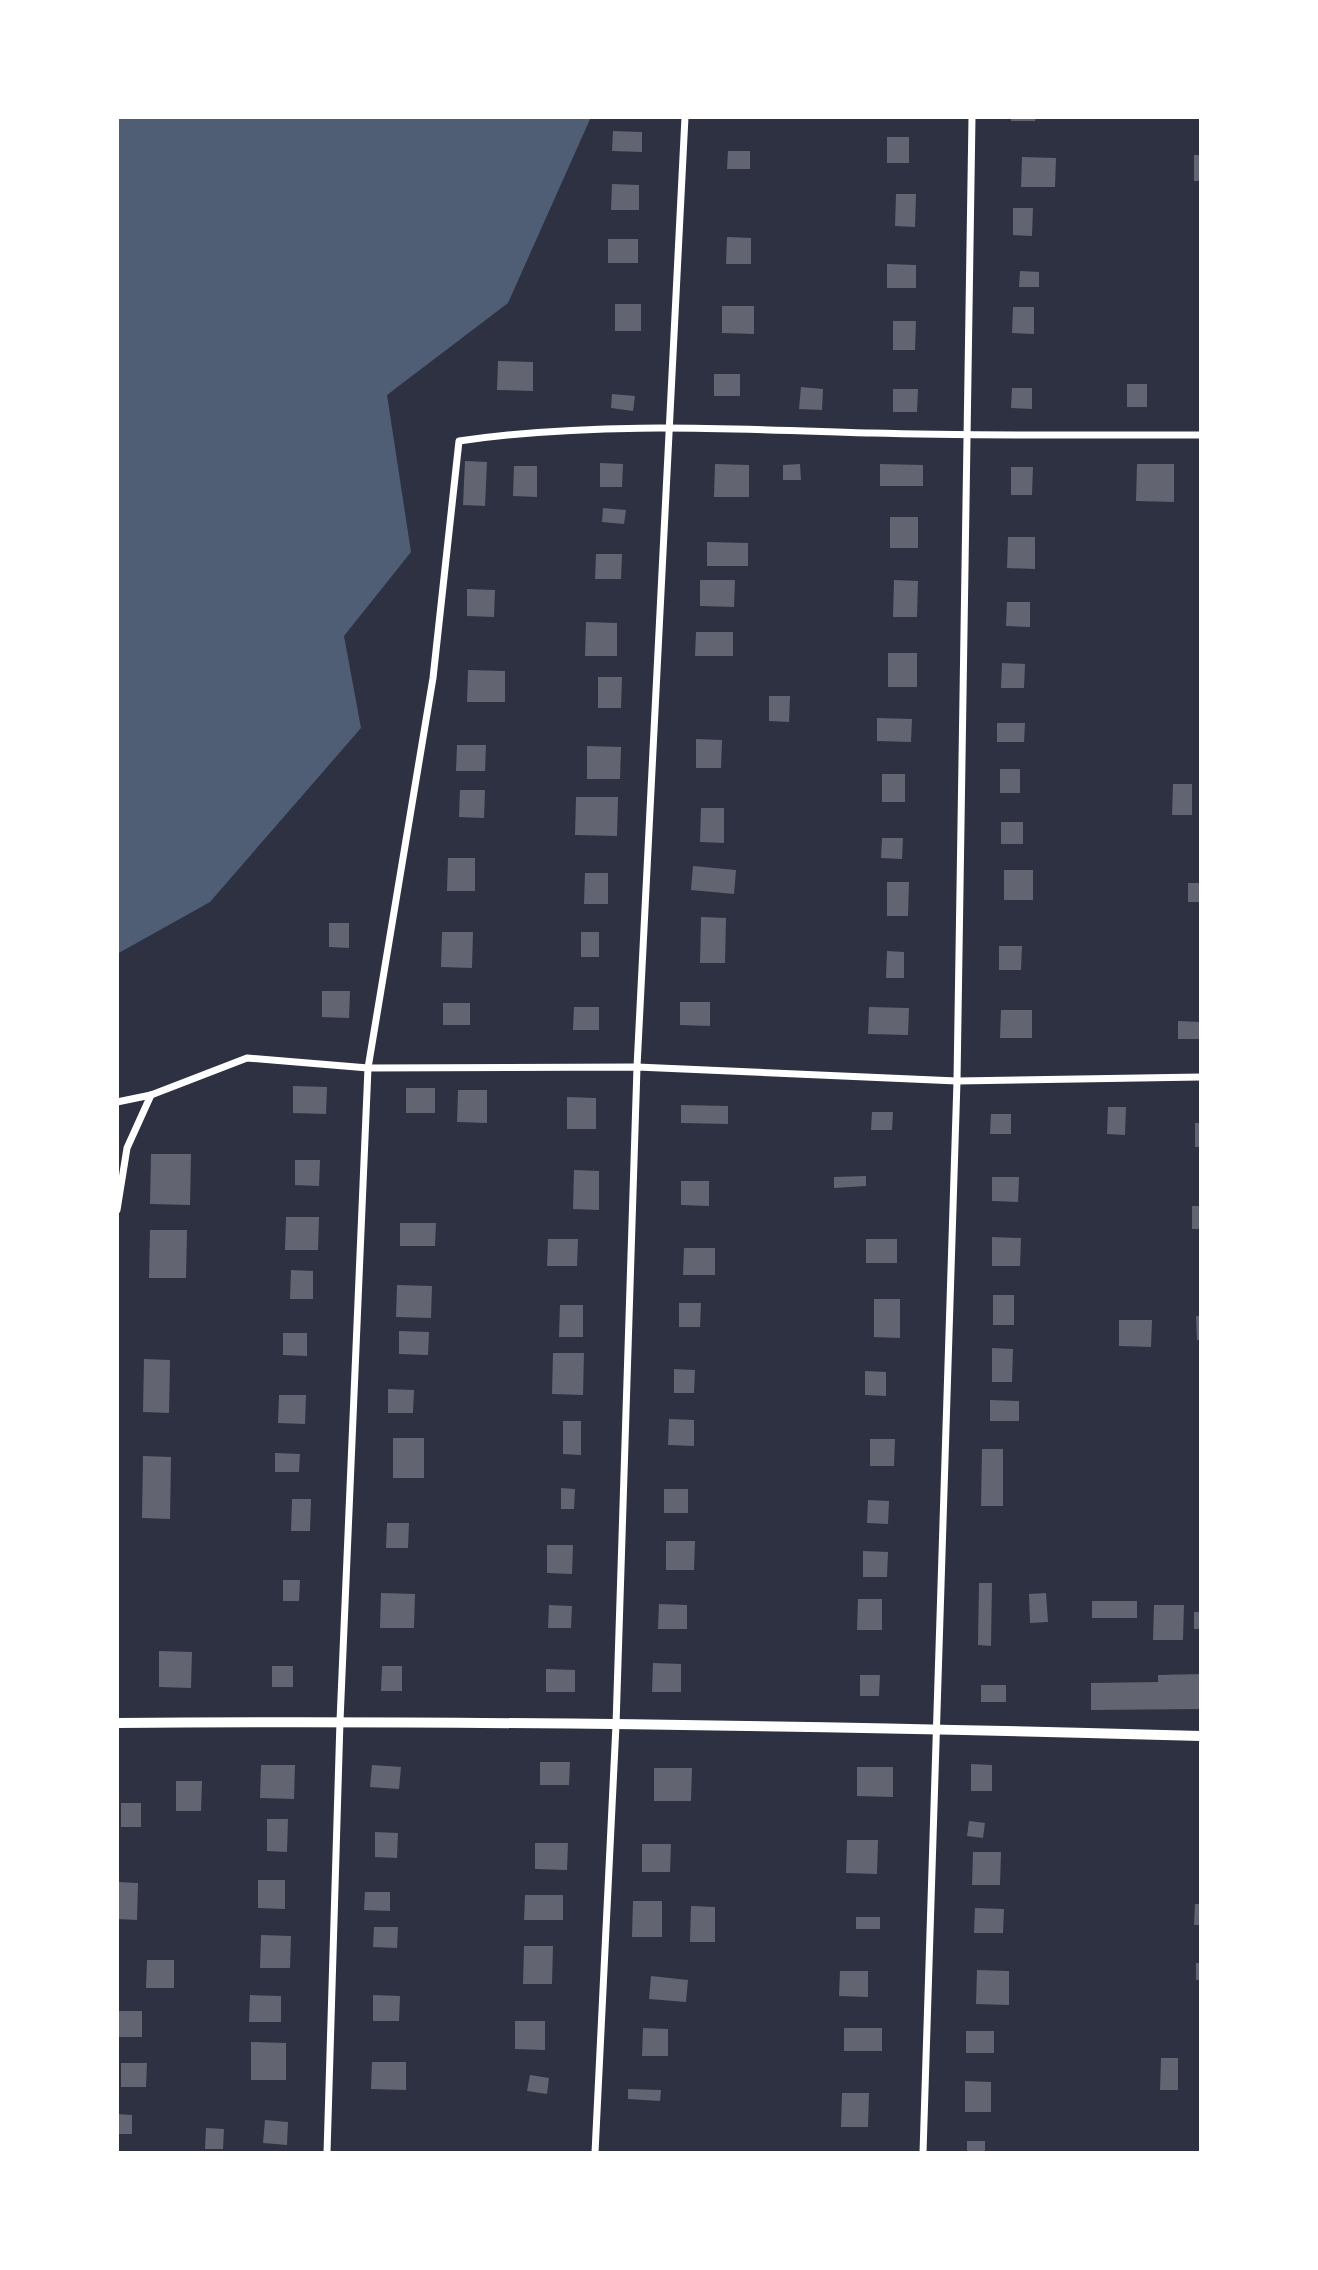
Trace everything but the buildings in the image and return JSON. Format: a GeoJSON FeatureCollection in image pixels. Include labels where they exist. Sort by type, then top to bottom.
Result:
{"type":"FeatureCollection","features":[{"type":"Feature","properties":{"kind":"street"},"geometry":{"type":"LineString","coordinates":[[595,2153],[616,1725],[637,1067],[685,117]]}},
{"type":"Feature","properties":{"kind":"street"},"geometry":{"type":"LineString","coordinates":[[923,2153],[957,1081],[972,117]]}},
{"type":"Feature","properties":{"kind":"street"},"geometry":{"type":"LineString","coordinates":[[327,2153],[340,1721],[368,1068],[433,678],[460,441],[517,433],[669,428],[966,436],[1201,435]]}},
{"type":"Feature","properties":{"kind":"street"},"geometry":{"type":"LineString","coordinates":[[117,1102],[151,1095],[247,1058],[368,1068],[637,1067],[957,1081],[1201,1077]]}},
{"type":"Feature","properties":{"kind":"street"},"geometry":{"type":"LineString","coordinates":[[117,1210],[127,1148],[151,1095]]}},
{"type":"Feature","properties":{"kind":"street"},"geometry":{"type":"LineString","coordinates":[[117,1723],[340,1721],[937,1729],[1201,1736]]}},
{"type":"Feature","properties":{"kind":"water"},"geometry":{"type":"Polygon","coordinates":[[[117,117],[591,117],[508,303],[387,395],[411,552],[344,636],[361,728],[210,902],[117,954],[117,117]]]}}]}
